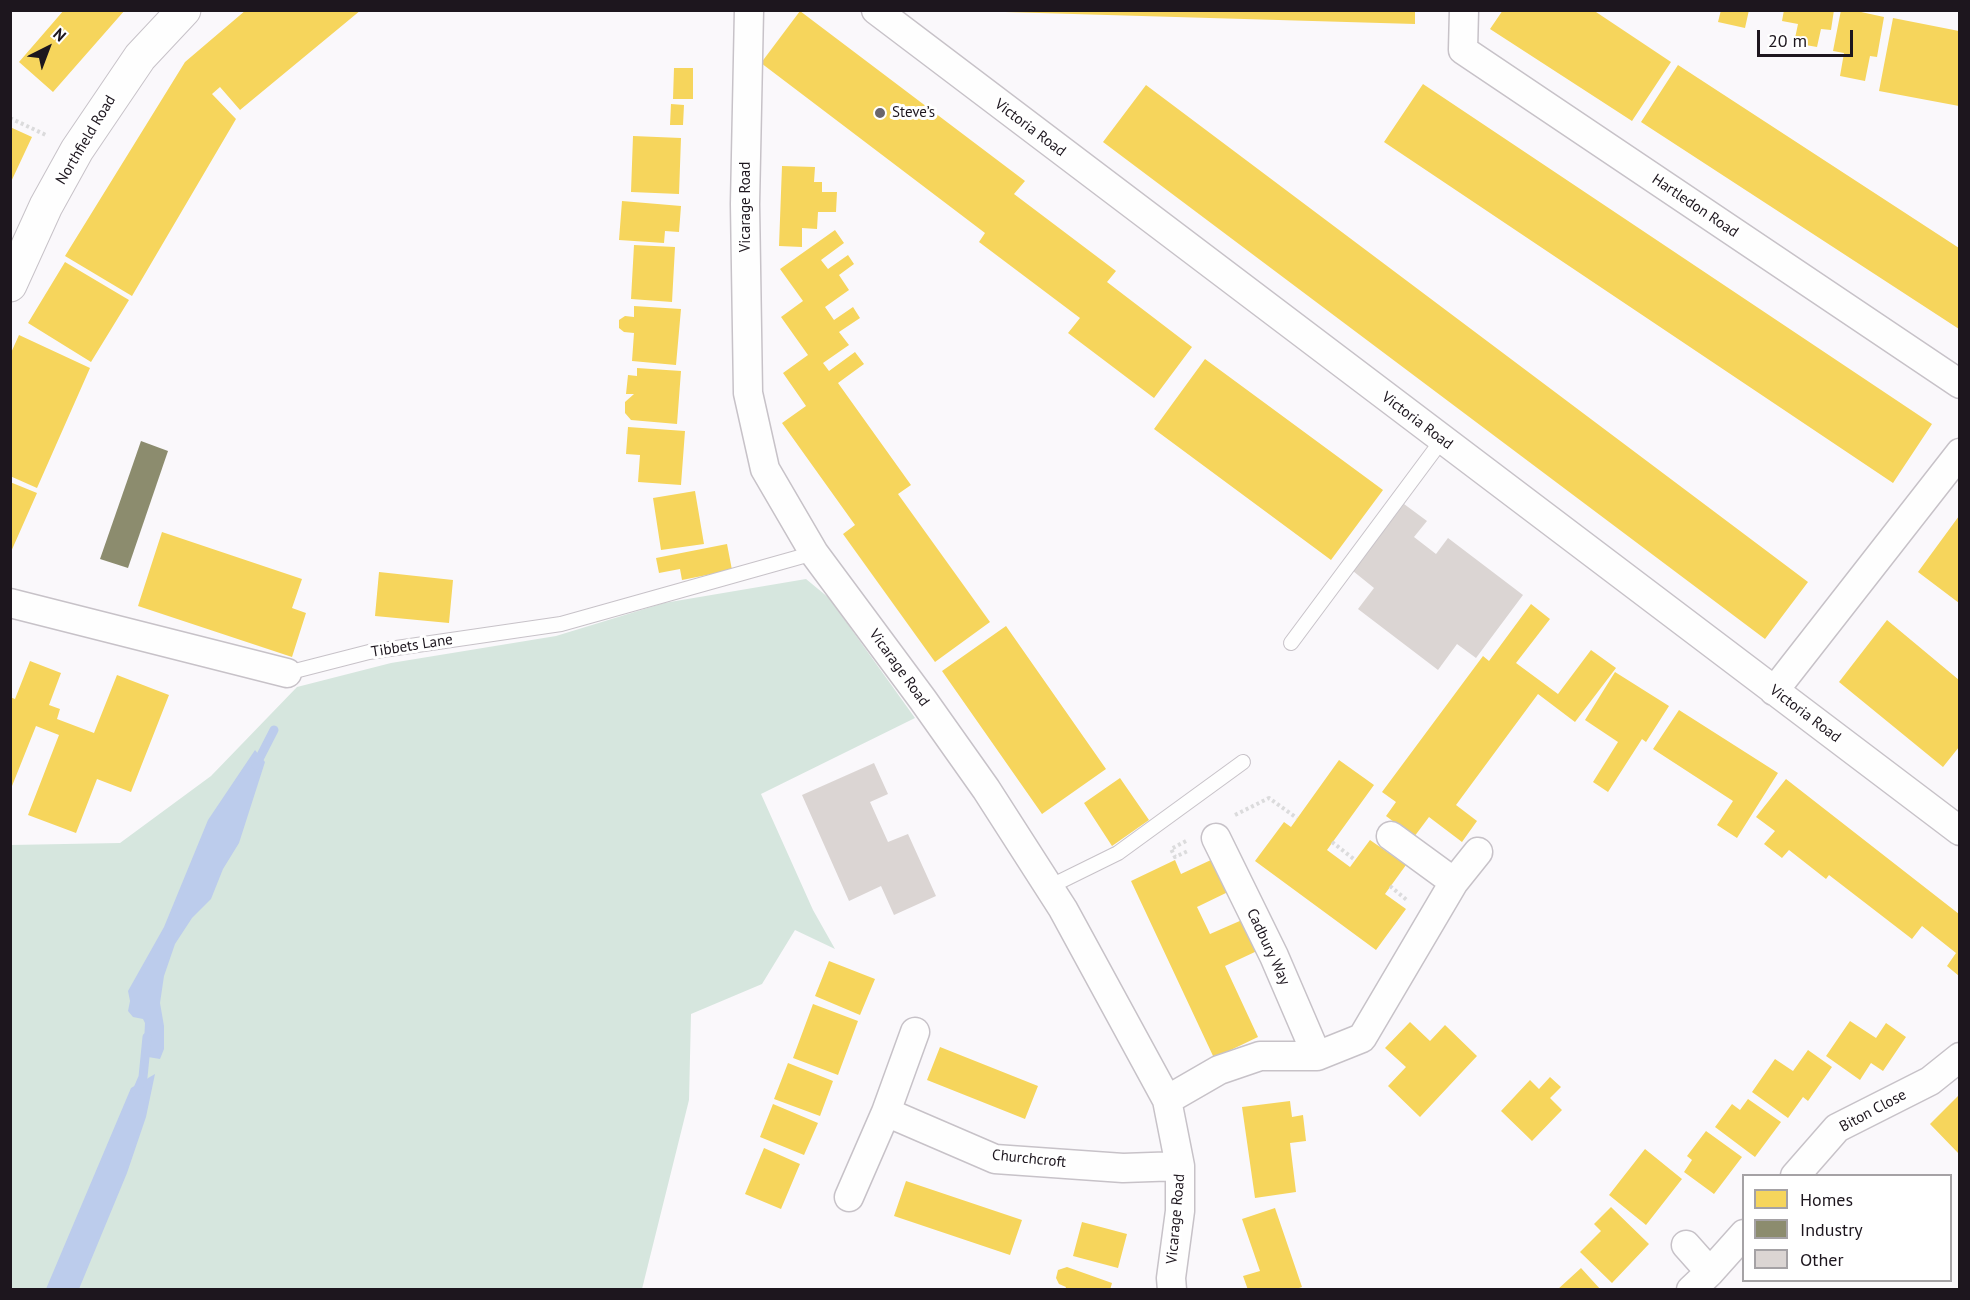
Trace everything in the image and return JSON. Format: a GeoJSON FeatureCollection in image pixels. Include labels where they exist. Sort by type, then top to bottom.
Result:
{"type":"FeatureCollection","features":[{"type":"Feature","properties":{"kind":"street","name":"Northfield Road"},"geometry":{"type":"LineString","coordinates":[[10,285],[46,206],[77,150],[140,57],[184,10]]}},
{"type":"Feature","properties":{"kind":"street","name":"Vicarage Road"},"geometry":{"type":"LineString","coordinates":[[749,10],[745,204],[748,393],[765,469],[814,553],[986,789],[1049,887],[1167,1100],[1180,1166],[1180,1211],[1171,1278],[1172,1290]]}},
{"type":"Feature","properties":{"kind":"street","name":"Victoria Road"},"geometry":{"type":"LineString","coordinates":[[876,10],[1959,831]]}},
{"type":"Feature","properties":{"kind":"street","name":"Hartledon Road"},"geometry":{"type":"LineString","coordinates":[[1464,10],[1463,50],[1959,384]]}},
{"type":"Feature","properties":{"kind":"street"},"geometry":{"type":"LineString","coordinates":[[1774,691],[1959,453]]}},
{"type":"Feature","properties":{"kind":"street","name":"Tibbets Lane"},"geometry":{"type":"LineString","coordinates":[[10,603],[287,673]]}},
{"type":"Feature","properties":{"kind":"street"},"geometry":{"type":"LineString","coordinates":[[1391,836],[1454,882]]}},
{"type":"Feature","properties":{"kind":"street","name":"Cadbury Way"},"geometry":{"type":"LineString","coordinates":[[1216,838],[1274,956],[1317,1056]]}},
{"type":"Feature","properties":{"kind":"street"},"geometry":{"type":"LineString","coordinates":[[1167,1100],[1219,1070],[1260,1056],[1317,1056],[1362,1038],[1454,882],[1478,852]]}},
{"type":"Feature","properties":{"kind":"street"},"geometry":{"type":"LineString","coordinates":[[849,1197],[886,1112],[915,1032]]}},
{"type":"Feature","properties":{"kind":"street","name":"Biton Close"},"geometry":{"type":"LineString","coordinates":[[1797,1174],[1837,1128],[1930,1081],[1959,1057]]}},
{"type":"Feature","properties":{"kind":"street","name":"Churchcroft"},"geometry":{"type":"LineString","coordinates":[[886,1112],[995,1159],[1123,1168],[1180,1166]]}},
{"type":"Feature","properties":{"kind":"street"},"geometry":{"type":"LineString","coordinates":[[1686,1245],[1701,1281],[1742,1235]]}},
{"type":"Feature","properties":{"kind":"lane"},"geometry":{"type":"LineString","coordinates":[[1292,643],[1442,440]]}},
{"type":"Feature","properties":{"kind":"lane","name":"Tibbets Lane"},"geometry":{"type":"LineString","coordinates":[[287,673],[369,652],[561,624],[814,553]]}},
{"type":"Feature","properties":{"kind":"lane"},"geometry":{"type":"LineString","coordinates":[[1049,887],[1118,853],[1243,762]]}},
{"type":"Feature","properties":{"kind":"path"},"geometry":{"type":"LineString","coordinates":[[10,118],[77,150]]}},
{"type":"Feature","properties":{"kind":"path"},"geometry":{"type":"LineString","coordinates":[[1332,843],[1355,860]]}},
{"type":"Feature","properties":{"kind":"shaded area"},"geometry":{"type":"Polygon","coordinates":[[[806,579],[829,598],[915,718],[761,794],[813,910],[835,949],[795,930],[762,984],[691,1014],[689,1100],[642,1289],[11,1289],[10,845],[120,843],[211,776],[297,687],[391,663],[556,636],[664,603],[806,579]]]}},
{"type":"Feature","properties":{"kind":"water"},"geometry":{"type":"Polygon","coordinates":[[[255,750],[265,762],[239,843],[223,869],[211,899],[192,918],[175,944],[164,976],[160,1003],[164,1026],[164,1049],[160,1059],[148,1057],[144,1043],[145,1023],[143,1019],[133,1017],[128,1011],[130,1001],[128,991],[164,927],[208,820],[255,750]]]}},
{"type":"Feature","properties":{"kind":"water"},"geometry":{"type":"Polygon","coordinates":[[[155,1074],[146,1117],[127,1173],[79,1289],[46,1289],[131,1088],[155,1074]]]}},
{"type":"Feature","properties":{"kind":"building: Homes"},"geometry":{"type":"Polygon","coordinates":[[[64,10],[125,10],[53,92],[19,62],[64,10]]]}},
{"type":"Feature","properties":{"kind":"building: Homes"},"geometry":{"type":"Polygon","coordinates":[[[246,10],[361,10],[240,110],[220,87],[212,94],[236,119],[132,296],[65,256],[185,62],[246,10]]]}},
{"type":"Feature","properties":{"kind":"building: Homes"},"geometry":{"type":"Polygon","coordinates":[[[1005,10],[1415,10],[1415,24],[1005,12],[1005,10]]]}},
{"type":"Feature","properties":{"kind":"building: Homes"},"geometry":{"type":"Polygon","coordinates":[[[1503,10],[1593,10],[1671,62],[1632,121],[1490,29],[1503,10]]]}},
{"type":"Feature","properties":{"kind":"building: Homes"},"geometry":{"type":"Polygon","coordinates":[[[1721,10],[1749,10],[1745,28],[1718,22],[1721,10]]]}},
{"type":"Feature","properties":{"kind":"building: Homes"},"geometry":{"type":"Polygon","coordinates":[[[1784,10],[1834,10],[1831,30],[1821,29],[1817,47],[1794,43],[1798,24],[1782,21],[1784,10]]]}},
{"type":"Feature","properties":{"kind":"building: Homes"},"geometry":{"type":"Polygon","coordinates":[[[1841,10],[1884,17],[1877,57],[1870,56],[1865,81],[1840,76],[1844,53],[1833,51],[1841,10]]]}},
{"type":"Feature","properties":{"kind":"building: Homes"},"geometry":{"type":"Polygon","coordinates":[[[800,11],[1025,181],[1014,194],[1116,271],[1107,282],[1192,347],[1154,398],[1068,333],[1080,318],[979,242],[985,233],[761,63],[800,11]]]}},
{"type":"Feature","properties":{"kind":"building: Homes"},"geometry":{"type":"Polygon","coordinates":[[[1893,18],[1959,31],[1959,106],[1879,91],[1893,18]]]}},
{"type":"Feature","properties":{"kind":"building: Homes"},"geometry":{"type":"Polygon","coordinates":[[[1678,65],[1959,248],[1959,329],[1641,122],[1678,65]]]}},
{"type":"Feature","properties":{"kind":"building: Homes"},"geometry":{"type":"Polygon","coordinates":[[[674,68],[693,68],[693,99],[673,99],[674,68]]]}},
{"type":"Feature","properties":{"kind":"building: Homes"},"geometry":{"type":"Polygon","coordinates":[[[1423,84],[1932,424],[1893,483],[1384,142],[1423,84]]]}},
{"type":"Feature","properties":{"kind":"building: Homes"},"geometry":{"type":"Polygon","coordinates":[[[1146,85],[1808,582],[1765,639],[1103,142],[1146,85]]]}},
{"type":"Feature","properties":{"kind":"building: Homes"},"geometry":{"type":"Polygon","coordinates":[[[671,104],[684,105],[683,125],[670,125],[671,104]]]}},
{"type":"Feature","properties":{"kind":"building: Homes"},"geometry":{"type":"Polygon","coordinates":[[[10,127],[32,137],[10,184],[10,127]]]}},
{"type":"Feature","properties":{"kind":"building: Homes"},"geometry":{"type":"Polygon","coordinates":[[[633,136],[681,138],[679,194],[631,192],[633,136]]]}},
{"type":"Feature","properties":{"kind":"building: Homes"},"geometry":{"type":"Polygon","coordinates":[[[782,166],[815,167],[814,182],[822,182],[822,192],[837,192],[836,212],[818,212],[817,229],[802,228],[802,247],[779,246],[782,166]]]}},
{"type":"Feature","properties":{"kind":"building: Homes"},"geometry":{"type":"Polygon","coordinates":[[[622,201],[681,206],[679,232],[665,231],[664,243],[619,240],[622,201]]]}},
{"type":"Feature","properties":{"kind":"building: Homes"},"geometry":{"type":"Polygon","coordinates":[[[835,230],[844,243],[821,260],[828,269],[848,255],[854,264],[839,275],[849,290],[825,307],[834,320],[853,307],[860,318],[839,332],[849,345],[823,363],[829,371],[855,352],[864,364],[838,383],[911,485],[898,494],[990,622],[935,662],[843,534],[855,525],[782,423],[806,406],[783,373],[808,355],[781,317],[803,301],[780,269],[835,230]]]}},
{"type":"Feature","properties":{"kind":"building: Homes"},"geometry":{"type":"Polygon","coordinates":[[[634,245],[675,247],[672,302],[631,299],[634,245]]]}},
{"type":"Feature","properties":{"kind":"building: Homes"},"geometry":{"type":"Polygon","coordinates":[[[65,262],[129,300],[91,362],[28,323],[65,262]]]}},
{"type":"Feature","properties":{"kind":"building: Homes"},"geometry":{"type":"Polygon","coordinates":[[[634,306],[681,309],[676,365],[632,361],[634,333],[624,332],[619,328],[619,320],[625,316],[634,317],[634,306]]]}},
{"type":"Feature","properties":{"kind":"building: Homes"},"geometry":{"type":"Polygon","coordinates":[[[19,335],[90,368],[37,488],[10,476],[10,355],[19,335]]]}},
{"type":"Feature","properties":{"kind":"building: Homes"},"geometry":{"type":"Polygon","coordinates":[[[1205,359],[1383,490],[1331,560],[1154,429],[1205,359]]]}},
{"type":"Feature","properties":{"kind":"building: Homes"},"geometry":{"type":"Polygon","coordinates":[[[637,368],[681,371],[677,424],[631,420],[625,413],[625,402],[634,394],[626,394],[628,375],[637,376],[637,368]]]}},
{"type":"Feature","properties":{"kind":"building: Homes"},"geometry":{"type":"Polygon","coordinates":[[[628,427],[685,431],[681,485],[638,482],[640,455],[626,454],[628,427]]]}},
{"type":"Feature","properties":{"kind":"building: Homes"},"geometry":{"type":"Polygon","coordinates":[[[10,482],[37,493],[10,554],[10,482]]]}},
{"type":"Feature","properties":{"kind":"building: Homes"},"geometry":{"type":"Polygon","coordinates":[[[695,491],[704,544],[661,550],[653,498],[695,491]]]}},
{"type":"Feature","properties":{"kind":"building: Homes"},"geometry":{"type":"Polygon","coordinates":[[[1959,516],[1959,603],[1918,572],[1959,516]]]}},
{"type":"Feature","properties":{"kind":"building: Homes"},"geometry":{"type":"Polygon","coordinates":[[[162,532],[302,579],[292,608],[306,613],[292,657],[138,606],[162,532]]]}},
{"type":"Feature","properties":{"kind":"building: Homes"},"geometry":{"type":"Polygon","coordinates":[[[727,544],[732,570],[682,580],[680,569],[659,573],[656,558],[727,544]]]}},
{"type":"Feature","properties":{"kind":"building: Homes"},"geometry":{"type":"Polygon","coordinates":[[[379,572],[453,580],[449,623],[375,616],[379,572]]]}},
{"type":"Feature","properties":{"kind":"building: Homes"},"geometry":{"type":"Polygon","coordinates":[[[1531,604],[1550,619],[1516,663],[1558,694],[1591,650],[1616,668],[1575,722],[1538,694],[1456,805],[1477,821],[1462,842],[1429,817],[1414,837],[1386,816],[1396,802],[1382,792],[1483,656],[1489,661],[1531,604]]]}},
{"type":"Feature","properties":{"kind":"building: Homes"},"geometry":{"type":"Polygon","coordinates":[[[1887,620],[1959,680],[1959,747],[1943,767],[1839,682],[1887,620]]]}},
{"type":"Feature","properties":{"kind":"building: Homes"},"geometry":{"type":"Polygon","coordinates":[[[1006,626],[1106,769],[1042,814],[942,671],[1006,626]]]}},
{"type":"Feature","properties":{"kind":"building: Homes"},"geometry":{"type":"Polygon","coordinates":[[[30,661],[61,673],[49,705],[60,709],[57,719],[94,733],[117,675],[169,695],[131,792],[97,779],[76,833],[28,815],[59,735],[36,726],[10,791],[10,697],[15,699],[30,661]]]}},
{"type":"Feature","properties":{"kind":"building: Homes"},"geometry":{"type":"Polygon","coordinates":[[[1615,672],[1669,706],[1646,742],[1642,739],[1608,792],[1593,782],[1618,742],[1585,720],[1615,672]]]}},
{"type":"Feature","properties":{"kind":"building: Homes"},"geometry":{"type":"Polygon","coordinates":[[[1679,710],[1778,773],[1737,838],[1717,825],[1733,801],[1653,749],[1679,710]]]}},
{"type":"Feature","properties":{"kind":"building: Homes"},"geometry":{"type":"Polygon","coordinates":[[[1339,760],[1374,785],[1327,850],[1350,867],[1370,840],[1406,865],[1385,894],[1406,909],[1376,950],[1255,861],[1284,822],[1291,827],[1339,760]]]}},
{"type":"Feature","properties":{"kind":"building: Homes"},"geometry":{"type":"Polygon","coordinates":[[[1120,778],[1149,820],[1112,846],[1084,803],[1120,778]]]}},
{"type":"Feature","properties":{"kind":"building: Homes"},"geometry":{"type":"Polygon","coordinates":[[[1786,779],[1959,914],[1959,976],[1947,966],[1956,953],[1922,926],[1912,939],[1829,875],[1826,879],[1789,850],[1782,858],[1764,844],[1775,831],[1756,817],[1786,779]]]}},
{"type":"Feature","properties":{"kind":"building: Homes"},"geometry":{"type":"Polygon","coordinates":[[[1213,859],[1228,892],[1197,907],[1210,934],[1242,920],[1257,951],[1225,966],[1258,1037],[1214,1058],[1131,881],[1175,860],[1181,874],[1213,859]]]}},
{"type":"Feature","properties":{"kind":"building: Homes"},"geometry":{"type":"Polygon","coordinates":[[[829,961],[875,979],[860,1015],[815,996],[829,961]]]}},
{"type":"Feature","properties":{"kind":"building: Homes"},"geometry":{"type":"Polygon","coordinates":[[[813,1004],[858,1021],[838,1075],[793,1058],[813,1004]]]}},
{"type":"Feature","properties":{"kind":"building: Homes"},"geometry":{"type":"Polygon","coordinates":[[[1850,1021],[1876,1038],[1886,1023],[1906,1037],[1883,1071],[1871,1063],[1860,1080],[1826,1056],[1850,1021]]]}},
{"type":"Feature","properties":{"kind":"building: Homes"},"geometry":{"type":"Polygon","coordinates":[[[1410,1022],[1430,1041],[1445,1025],[1477,1056],[1420,1117],[1388,1086],[1406,1067],[1385,1048],[1410,1022]]]}},
{"type":"Feature","properties":{"kind":"building: Homes"},"geometry":{"type":"Polygon","coordinates":[[[940,1047],[1038,1086],[1025,1119],[927,1080],[940,1047]]]}},
{"type":"Feature","properties":{"kind":"building: Homes"},"geometry":{"type":"Polygon","coordinates":[[[1808,1050],[1832,1067],[1808,1101],[1803,1097],[1788,1118],[1752,1092],[1775,1059],[1793,1071],[1808,1050]]]}},
{"type":"Feature","properties":{"kind":"building: Homes"},"geometry":{"type":"Polygon","coordinates":[[[788,1063],[833,1081],[820,1116],[774,1099],[788,1063]]]}},
{"type":"Feature","properties":{"kind":"building: Homes"},"geometry":{"type":"Polygon","coordinates":[[[1550,1077],[1561,1087],[1550,1098],[1562,1110],[1532,1141],[1501,1111],[1530,1080],[1539,1089],[1550,1077]]]}},
{"type":"Feature","properties":{"kind":"building: Homes"},"geometry":{"type":"Polygon","coordinates":[[[1959,1095],[1959,1154],[1930,1124],[1959,1095]]]}},
{"type":"Feature","properties":{"kind":"building: Homes"},"geometry":{"type":"Polygon","coordinates":[[[1748,1099],[1781,1122],[1755,1157],[1715,1127],[1732,1104],[1740,1110],[1748,1099]]]}},
{"type":"Feature","properties":{"kind":"building: Homes"},"geometry":{"type":"Polygon","coordinates":[[[1290,1101],[1292,1117],[1303,1115],[1306,1141],[1290,1143],[1296,1192],[1255,1198],[1242,1107],[1290,1101]]]}},
{"type":"Feature","properties":{"kind":"building: Homes"},"geometry":{"type":"Polygon","coordinates":[[[773,1104],[818,1123],[804,1155],[760,1137],[773,1104]]]}},
{"type":"Feature","properties":{"kind":"building: Homes"},"geometry":{"type":"Polygon","coordinates":[[[1706,1131],[1742,1157],[1714,1194],[1684,1172],[1692,1160],[1687,1156],[1706,1131]]]}},
{"type":"Feature","properties":{"kind":"building: Homes"},"geometry":{"type":"Polygon","coordinates":[[[764,1148],[800,1164],[781,1209],[745,1194],[764,1148]]]}},
{"type":"Feature","properties":{"kind":"building: Homes"},"geometry":{"type":"Polygon","coordinates":[[[1645,1149],[1682,1179],[1646,1225],[1609,1195],[1645,1149]]]}},
{"type":"Feature","properties":{"kind":"building: Homes"},"geometry":{"type":"Polygon","coordinates":[[[906,1181],[1022,1220],[1010,1255],[894,1216],[906,1181]]]}},
{"type":"Feature","properties":{"kind":"building: Homes"},"geometry":{"type":"Polygon","coordinates":[[[1611,1207],[1649,1244],[1612,1283],[1580,1252],[1601,1231],[1594,1224],[1611,1207]]]}},
{"type":"Feature","properties":{"kind":"building: Homes"},"geometry":{"type":"Polygon","coordinates":[[[1275,1208],[1302,1287],[1293,1290],[1248,1290],[1243,1276],[1260,1271],[1242,1219],[1275,1208]]]}},
{"type":"Feature","properties":{"kind":"building: Homes"},"geometry":{"type":"Polygon","coordinates":[[[1082,1222],[1127,1234],[1118,1268],[1073,1256],[1082,1222]]]}},
{"type":"Feature","properties":{"kind":"building: Homes"},"geometry":{"type":"Polygon","coordinates":[[[1067,1267],[1112,1283],[1110,1290],[1065,1290],[1066,1287],[1059,1284],[1056,1278],[1058,1270],[1067,1267]]]}},
{"type":"Feature","properties":{"kind":"building: Homes"},"geometry":{"type":"Polygon","coordinates":[[[1581,1268],[1601,1290],[1557,1290],[1581,1268]]]}},
{"type":"Feature","properties":{"kind":"building: Industry"},"geometry":{"type":"Polygon","coordinates":[[[141,441],[168,451],[128,568],[100,559],[141,441]]]}},
{"type":"Feature","properties":{"kind":"building: Other"},"geometry":{"type":"Polygon","coordinates":[[[1404,504],[1427,521],[1414,537],[1436,554],[1448,538],[1523,595],[1476,658],[1457,644],[1438,670],[1358,609],[1374,588],[1353,571],[1404,504]]]}},
{"type":"Feature","properties":{"kind":"building: Other"},"geometry":{"type":"Polygon","coordinates":[[[874,763],[888,794],[870,802],[888,842],[908,834],[936,896],[894,915],[881,886],[849,901],[802,795],[874,763]]]}},
{"type":"Feature","properties":{"kind":"waterway"},"geometry":{"type":"LineString","coordinates":[[256,765],[274,730]]}},
{"type":"Feature","properties":{"kind":"waterway"},"geometry":{"type":"LineString","coordinates":[[137,1091],[143,1077],[147,1037]]}},
{"type":"Feature","properties":{"kind":"place","name":"Steve’s"},"geometry":{"type":"Point","coordinates":[880,113]}}]}
